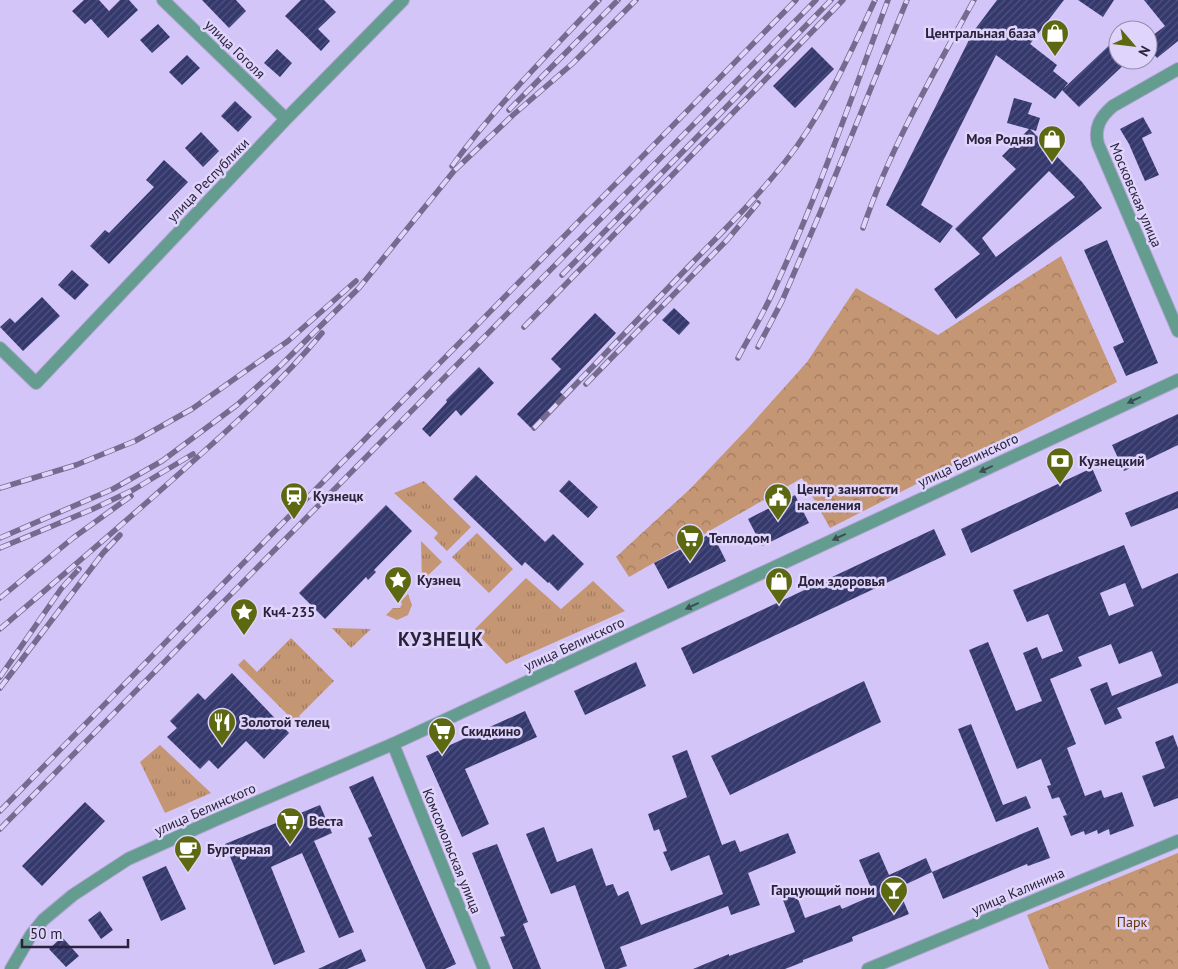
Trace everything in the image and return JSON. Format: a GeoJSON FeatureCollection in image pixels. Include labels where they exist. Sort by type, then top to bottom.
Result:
{"type":"FeatureCollection","features":[{"type":"Feature","properties":{"kind":"street","name":"улица Гоголя"},"geometry":{"type":"LineString","coordinates":[[163,0],[286,120]]}},
{"type":"Feature","properties":{"kind":"street","name":"улица Республики"},"geometry":{"type":"LineString","coordinates":[[0,348],[36,383],[403,0]]}},
{"type":"Feature","properties":{"kind":"street","name":"Московская улица"},"geometry":{"type":"LineString","coordinates":[[1178,69],[1113,106],[1104,114],[1098,124],[1096,135],[1098,144],[1178,331]]}},
{"type":"Feature","properties":{"kind":"street","name":"улица Белинского"},"geometry":{"type":"LineString","coordinates":[[10,969],[31,935],[43,920],[73,895],[128,859],[393,744],[1178,380]]}},
{"type":"Feature","properties":{"kind":"street","name":"Комсомольская улица"},"geometry":{"type":"LineString","coordinates":[[393,744],[484,969]]}},
{"type":"Feature","properties":{"kind":"street","name":"улица Калинина"},"geometry":{"type":"LineString","coordinates":[[868,969],[1178,841]]}},
{"type":"Feature","properties":{"kind":"green space"},"geometry":{"type":"Polygon","coordinates":[[[1061,256],[1117,382],[830,528],[802,478],[629,577],[616,557],[691,488],[807,362],[856,288],[938,335],[1061,256]]]}},
{"type":"Feature","properties":{"kind":"green space"},"geometry":{"type":"Polygon","coordinates":[[[424,481],[471,527],[447,551],[434,538],[438,533],[394,493],[424,481]]]}},
{"type":"Feature","properties":{"kind":"green space"},"geometry":{"type":"Polygon","coordinates":[[[477,533],[513,569],[489,593],[452,557],[477,533]]]}},
{"type":"Feature","properties":{"kind":"green space"},"geometry":{"type":"Polygon","coordinates":[[[421,541],[442,562],[422,581],[421,541]]]}},
{"type":"Feature","properties":{"kind":"green space"},"geometry":{"type":"Polygon","coordinates":[[[526,578],[561,609],[593,581],[625,611],[506,664],[474,630],[526,578]]]}},
{"type":"Feature","properties":{"kind":"green space"},"geometry":{"type":"Polygon","coordinates":[[[408,594],[412,605],[408,615],[397,620],[386,615],[393,608],[400,608],[401,601],[408,594]]]}},
{"type":"Feature","properties":{"kind":"green space"},"geometry":{"type":"Polygon","coordinates":[[[332,628],[371,629],[351,648],[332,628]]]}},
{"type":"Feature","properties":{"kind":"green space"},"geometry":{"type":"Polygon","coordinates":[[[291,638],[334,681],[299,716],[308,725],[303,730],[238,665],[244,659],[257,672],[291,638]]]}},
{"type":"Feature","properties":{"kind":"green space"},"geometry":{"type":"Polygon","coordinates":[[[160,745],[211,793],[165,813],[140,762],[160,745]]]}},
{"type":"Feature","properties":{"kind":"green space","name":"Парк"},"geometry":{"type":"Polygon","coordinates":[[[1178,853],[1178,969],[1049,969],[1027,915],[1178,853]]]}},
{"type":"Feature","properties":{"kind":"building"},"geometry":{"type":"Polygon","coordinates":[[[84,0],[99,0],[109,11],[120,0],[129,0],[138,10],[108,38],[91,19],[85,24],[72,11],[84,0]]]}},
{"type":"Feature","properties":{"kind":"building"},"geometry":{"type":"Polygon","coordinates":[[[202,0],[236,0],[246,11],[229,28],[202,0]]]}},
{"type":"Feature","properties":{"kind":"building"},"geometry":{"type":"Polygon","coordinates":[[[301,0],[324,0],[336,12],[318,29],[330,41],[321,51],[285,16],[301,0]]]}},
{"type":"Feature","properties":{"kind":"building"},"geometry":{"type":"Polygon","coordinates":[[[997,0],[1064,0],[1030,44],[1057,65],[1053,71],[1068,83],[1055,99],[996,55],[921,205],[953,226],[940,243],[886,205],[970,36],[997,0]]]}},
{"type":"Feature","properties":{"kind":"building"},"geometry":{"type":"Polygon","coordinates":[[[1078,0],[1114,0],[1103,17],[1078,0]]]}},
{"type":"Feature","properties":{"kind":"building"},"geometry":{"type":"Polygon","coordinates":[[[1144,0],[1178,0],[1178,41],[1158,57],[1158,31],[1165,26],[1144,0]]]}},
{"type":"Feature","properties":{"kind":"building"},"geometry":{"type":"Polygon","coordinates":[[[158,24],[170,37],[152,53],[140,40],[158,24]]]}},
{"type":"Feature","properties":{"kind":"building"},"geometry":{"type":"Polygon","coordinates":[[[1108,46],[1108,70],[1118,70],[1079,107],[1062,90],[1108,46]]]}},
{"type":"Feature","properties":{"kind":"building"},"geometry":{"type":"Polygon","coordinates":[[[812,47],[834,69],[795,108],[773,86],[812,47]]]}},
{"type":"Feature","properties":{"kind":"building"},"geometry":{"type":"Polygon","coordinates":[[[277,49],[292,63],[280,77],[264,63],[277,49]]]}},
{"type":"Feature","properties":{"kind":"building"},"geometry":{"type":"Polygon","coordinates":[[[187,55],[200,68],[182,85],[169,72],[187,55]]]}},
{"type":"Feature","properties":{"kind":"building"},"geometry":{"type":"Polygon","coordinates":[[[1014,98],[1032,103],[1028,114],[1040,118],[1036,131],[1030,129],[1082,182],[1102,208],[956,319],[934,289],[980,254],[955,229],[1016,169],[1002,156],[1029,129],[1007,123],[1014,98]],[[1049,171],[982,238],[996,257],[1075,197],[1049,171]]]}},
{"type":"Feature","properties":{"kind":"building"},"geometry":{"type":"Polygon","coordinates":[[[235,101],[252,117],[238,132],[221,116],[235,101]]]}},
{"type":"Feature","properties":{"kind":"building"},"geometry":{"type":"Polygon","coordinates":[[[1143,117],[1152,133],[1142,138],[1159,175],[1145,181],[1129,144],[1120,129],[1143,117]]]}},
{"type":"Feature","properties":{"kind":"building"},"geometry":{"type":"Polygon","coordinates":[[[201,132],[219,151],[203,167],[185,148],[201,132]]]}},
{"type":"Feature","properties":{"kind":"building"},"geometry":{"type":"Polygon","coordinates":[[[164,160],[188,182],[109,264],[90,246],[105,230],[109,233],[154,187],[146,180],[164,160]]]}},
{"type":"Feature","properties":{"kind":"building"},"geometry":{"type":"Polygon","coordinates":[[[1107,240],[1158,363],[1126,376],[1113,347],[1124,342],[1084,250],[1107,240]]]}},
{"type":"Feature","properties":{"kind":"building"},"geometry":{"type":"Polygon","coordinates":[[[72,270],[89,285],[75,300],[58,285],[72,270]]]}},
{"type":"Feature","properties":{"kind":"building"},"geometry":{"type":"Polygon","coordinates":[[[42,297],[60,316],[23,351],[0,327],[10,318],[15,323],[42,297]]]}},
{"type":"Feature","properties":{"kind":"building"},"geometry":{"type":"Polygon","coordinates":[[[674,308],[690,323],[679,335],[662,320],[674,308]]]}},
{"type":"Feature","properties":{"kind":"building"},"geometry":{"type":"Polygon","coordinates":[[[595,313],[616,333],[560,392],[563,395],[531,428],[517,414],[561,369],[551,359],[595,313]]]}},
{"type":"Feature","properties":{"kind":"building"},"geometry":{"type":"Polygon","coordinates":[[[479,367],[494,383],[461,416],[456,410],[430,437],[422,429],[447,402],[446,400],[479,367]]]}},
{"type":"Feature","properties":{"kind":"building"},"geometry":{"type":"Polygon","coordinates":[[[1178,414],[1178,445],[1124,471],[1112,445],[1178,414]]]}},
{"type":"Feature","properties":{"kind":"building"},"geometry":{"type":"Polygon","coordinates":[[[1092,468],[1102,491],[971,553],[961,529],[1092,468]]]}},
{"type":"Feature","properties":{"kind":"building"},"geometry":{"type":"Polygon","coordinates":[[[476,475],[545,542],[553,534],[584,564],[558,591],[525,562],[522,566],[453,499],[476,475]]]}},
{"type":"Feature","properties":{"kind":"building"},"geometry":{"type":"Polygon","coordinates":[[[569,480],[598,507],[588,518],[559,491],[569,480]]]}},
{"type":"Feature","properties":{"kind":"building"},"geometry":{"type":"Polygon","coordinates":[[[1178,491],[1178,508],[1131,527],[1125,513],[1178,491]]]}},
{"type":"Feature","properties":{"kind":"building","name":"Центр занятости населения"},"geometry":{"type":"Polygon","coordinates":[[[795,495],[809,523],[762,546],[748,519],[795,495]]]}},
{"type":"Feature","properties":{"kind":"building","name":"Кузнецк"},"geometry":{"type":"Polygon","coordinates":[[[386,505],[412,531],[374,570],[376,572],[368,580],[366,577],[325,619],[299,593],[386,505]]]}},
{"type":"Feature","properties":{"kind":"building"},"geometry":{"type":"Polygon","coordinates":[[[934,529],[946,555],[693,674],[681,648],[934,529]]]}},
{"type":"Feature","properties":{"kind":"building","name":"Теплодом"},"geometry":{"type":"Polygon","coordinates":[[[712,533],[726,561],[668,589],[654,563],[712,533]]]}},
{"type":"Feature","properties":{"kind":"building"},"geometry":{"type":"Polygon","coordinates":[[[1124,545],[1142,589],[1178,573],[1178,683],[1117,708],[1122,718],[1105,725],[1090,689],[1107,682],[1112,696],[1162,676],[1152,651],[1119,664],[1111,644],[1078,657],[1082,666],[1050,679],[1076,744],[1067,748],[1085,796],[1101,790],[1104,798],[1122,792],[1134,826],[1110,835],[1109,829],[1098,834],[1097,830],[1085,835],[1084,831],[1071,836],[1063,816],[1067,815],[1059,797],[1052,799],[1047,786],[1051,785],[1041,759],[1017,769],[969,650],[988,642],[1016,711],[1042,701],[1023,653],[1037,647],[1042,659],[1063,651],[1048,614],[1027,622],[1013,590],[1124,545]],[[1125,583],[1100,593],[1109,616],[1134,606],[1125,583]]]}},
{"type":"Feature","properties":{"kind":"building"},"geometry":{"type":"Polygon","coordinates":[[[636,662],[646,686],[585,715],[574,691],[636,662]]]}},
{"type":"Feature","properties":{"kind":"building"},"geometry":{"type":"Polygon","coordinates":[[[232,673],[289,733],[264,759],[246,741],[218,769],[209,760],[200,769],[167,737],[177,728],[170,721],[198,693],[205,700],[232,673]]]}},
{"type":"Feature","properties":{"kind":"building"},"geometry":{"type":"Polygon","coordinates":[[[864,681],[881,722],[730,795],[711,756],[864,681]]]}},
{"type":"Feature","properties":{"kind":"building"},"geometry":{"type":"Polygon","coordinates":[[[525,711],[537,737],[465,769],[489,824],[462,837],[426,756],[525,711]]]}},
{"type":"Feature","properties":{"kind":"building"},"geometry":{"type":"Polygon","coordinates":[[[971,724],[1003,805],[1026,796],[1031,808],[996,822],[958,729],[971,724]]]}},
{"type":"Feature","properties":{"kind":"building"},"geometry":{"type":"Polygon","coordinates":[[[1173,735],[1178,748],[1178,798],[1154,807],[1142,776],[1165,768],[1155,742],[1173,735]]]}},
{"type":"Feature","properties":{"kind":"building"},"geometry":{"type":"Polygon","coordinates":[[[687,750],[722,845],[735,840],[740,852],[788,833],[796,853],[748,873],[760,905],[731,915],[728,906],[620,947],[627,966],[618,969],[605,969],[575,885],[551,894],[526,834],[544,827],[557,862],[592,848],[606,886],[613,884],[618,896],[628,891],[641,925],[723,894],[709,855],[671,871],[663,852],[667,851],[659,829],[654,831],[648,814],[687,797],[672,756],[687,750]]]}},
{"type":"Feature","properties":{"kind":"building"},"geometry":{"type":"Polygon","coordinates":[[[373,776],[456,964],[445,969],[426,969],[368,838],[372,836],[349,787],[373,776]]]}},
{"type":"Feature","properties":{"kind":"building"},"geometry":{"type":"Polygon","coordinates":[[[85,802],[105,821],[42,886],[22,866],[85,802]]]}},
{"type":"Feature","properties":{"kind":"building"},"geometry":{"type":"Polygon","coordinates":[[[320,805],[332,833],[314,841],[354,932],[339,938],[302,853],[271,867],[305,952],[274,965],[225,844],[320,805]]]}},
{"type":"Feature","properties":{"kind":"building"},"geometry":{"type":"Polygon","coordinates":[[[1038,827],[1050,858],[1028,866],[1027,864],[943,899],[932,872],[1038,827]]]}},
{"type":"Feature","properties":{"kind":"building"},"geometry":{"type":"Polygon","coordinates":[[[497,844],[528,922],[523,924],[541,969],[513,969],[500,937],[505,936],[472,853],[497,844]]]}},
{"type":"Feature","properties":{"kind":"building"},"geometry":{"type":"Polygon","coordinates":[[[879,852],[889,875],[926,858],[932,872],[898,888],[909,914],[852,937],[853,941],[785,969],[693,969],[729,954],[729,956],[795,932],[780,892],[794,888],[805,918],[840,905],[842,909],[874,895],[859,860],[879,852]]]}},
{"type":"Feature","properties":{"kind":"building"},"geometry":{"type":"Polygon","coordinates":[[[166,866],[186,909],[161,921],[142,877],[166,866]]]}},
{"type":"Feature","properties":{"kind":"building"},"geometry":{"type":"Polygon","coordinates":[[[100,911],[113,930],[101,939],[88,920],[100,911]]]}},
{"type":"Feature","properties":{"kind":"building"},"geometry":{"type":"Polygon","coordinates":[[[62,937],[79,956],[66,967],[49,949],[62,937]]]}},
{"type":"Feature","properties":{"kind":"building"},"geometry":{"type":"Polygon","coordinates":[[[361,949],[366,961],[347,969],[318,969],[361,949]]]}},
{"type":"Feature","properties":{"kind":"railway"},"geometry":{"type":"LineString","coordinates":[[452,166],[504,102],[599,0]]}},
{"type":"Feature","properties":{"kind":"railway"},"geometry":{"type":"LineString","coordinates":[[509,110],[618,0]]}},
{"type":"Feature","properties":{"kind":"railway"},"geometry":{"type":"LineString","coordinates":[[0,538],[113,489],[162,461],[237,405],[280,366],[359,288],[454,171],[513,115],[572,64],[636,0]]}},
{"type":"Feature","properties":{"kind":"railway"},"geometry":{"type":"LineString","coordinates":[[0,811],[796,0]]}},
{"type":"Feature","properties":{"kind":"railway"},"geometry":{"type":"LineString","coordinates":[[0,829],[816,0]]}},
{"type":"Feature","properties":{"kind":"railway"},"geometry":{"type":"LineString","coordinates":[[562,275],[831,0]]}},
{"type":"Feature","properties":{"kind":"railway"},"geometry":{"type":"LineString","coordinates":[[524,327],[843,0]]}},
{"type":"Feature","properties":{"kind":"railway"},"geometry":{"type":"LineString","coordinates":[[534,428],[746,207],[785,162],[809,129],[830,93],[875,0]]}},
{"type":"Feature","properties":{"kind":"railway"},"geometry":{"type":"LineString","coordinates":[[738,358],[768,302],[804,222],[888,0]]}},
{"type":"Feature","properties":{"kind":"railway"},"geometry":{"type":"LineString","coordinates":[[758,347],[782,301],[820,213],[907,0]]}},
{"type":"Feature","properties":{"kind":"railway"},"geometry":{"type":"LineString","coordinates":[[863,228],[899,140],[974,0]]}},
{"type":"Feature","properties":{"kind":"railway"},"geometry":{"type":"LineString","coordinates":[[586,384],[728,239],[758,203]]}},
{"type":"Feature","properties":{"kind":"railway"},"geometry":{"type":"LineString","coordinates":[[0,488],[76,465],[135,441],[192,409],[288,341],[356,281]]}},
{"type":"Feature","properties":{"kind":"railway"},"geometry":{"type":"LineString","coordinates":[[0,629],[143,506],[224,433],[275,385],[322,333]]}},
{"type":"Feature","properties":{"kind":"railway"},"geometry":{"type":"LineString","coordinates":[[0,548],[133,490],[193,454]]}},
{"type":"Feature","properties":{"kind":"railway"},"geometry":{"type":"LineString","coordinates":[[0,598],[73,538],[131,496]]}},
{"type":"Feature","properties":{"kind":"railway"},"geometry":{"type":"LineString","coordinates":[[0,688],[103,553],[120,535]]}},
{"type":"Feature","properties":{"kind":"railway"},"geometry":{"type":"LineString","coordinates":[[0,677],[61,589],[79,569]]}},
{"type":"Feature","properties":{"kind":"place","name":"Центральная база"},"geometry":{"type":"Point","coordinates":[1055,57]}},
{"type":"Feature","properties":{"kind":"place","name":"Моя Родня"},"geometry":{"type":"Point","coordinates":[1052,163]}},
{"type":"Feature","properties":{"kind":"place","name":"Кузнецкий"},"geometry":{"type":"Point","coordinates":[1060,485]}},
{"type":"Feature","properties":{"kind":"place","name":"Кузнецк"},"geometry":{"type":"Point","coordinates":[294,520]}},
{"type":"Feature","properties":{"kind":"place","name":"Центр занятости населения"},"geometry":{"type":"Point","coordinates":[778,521]}},
{"type":"Feature","properties":{"kind":"place","name":"Теплодом"},"geometry":{"type":"Point","coordinates":[690,562]}},
{"type":"Feature","properties":{"kind":"place","name":"Кузнец"},"geometry":{"type":"Point","coordinates":[398,604]}},
{"type":"Feature","properties":{"kind":"place","name":"Дом здоровья"},"geometry":{"type":"Point","coordinates":[779,605]}},
{"type":"Feature","properties":{"kind":"place","name":"Кч4-235"},"geometry":{"type":"Point","coordinates":[244,636]}},
{"type":"Feature","properties":{"kind":"place","name":"Золотой телец"},"geometry":{"type":"Point","coordinates":[222,746]}},
{"type":"Feature","properties":{"kind":"place","name":"Скидкино"},"geometry":{"type":"Point","coordinates":[442,755]}},
{"type":"Feature","properties":{"kind":"place","name":"Веста"},"geometry":{"type":"Point","coordinates":[290,845]}},
{"type":"Feature","properties":{"kind":"place","name":"Бургерная"},"geometry":{"type":"Point","coordinates":[188,873]}},
{"type":"Feature","properties":{"kind":"place","name":"Гарцующий пони"},"geometry":{"type":"Point","coordinates":[894,914]}},
{"type":"Feature","properties":{"kind":"district","name":"КУЗНЕЦК"},"geometry":{"type":"Point","coordinates":[441,639]}}]}
